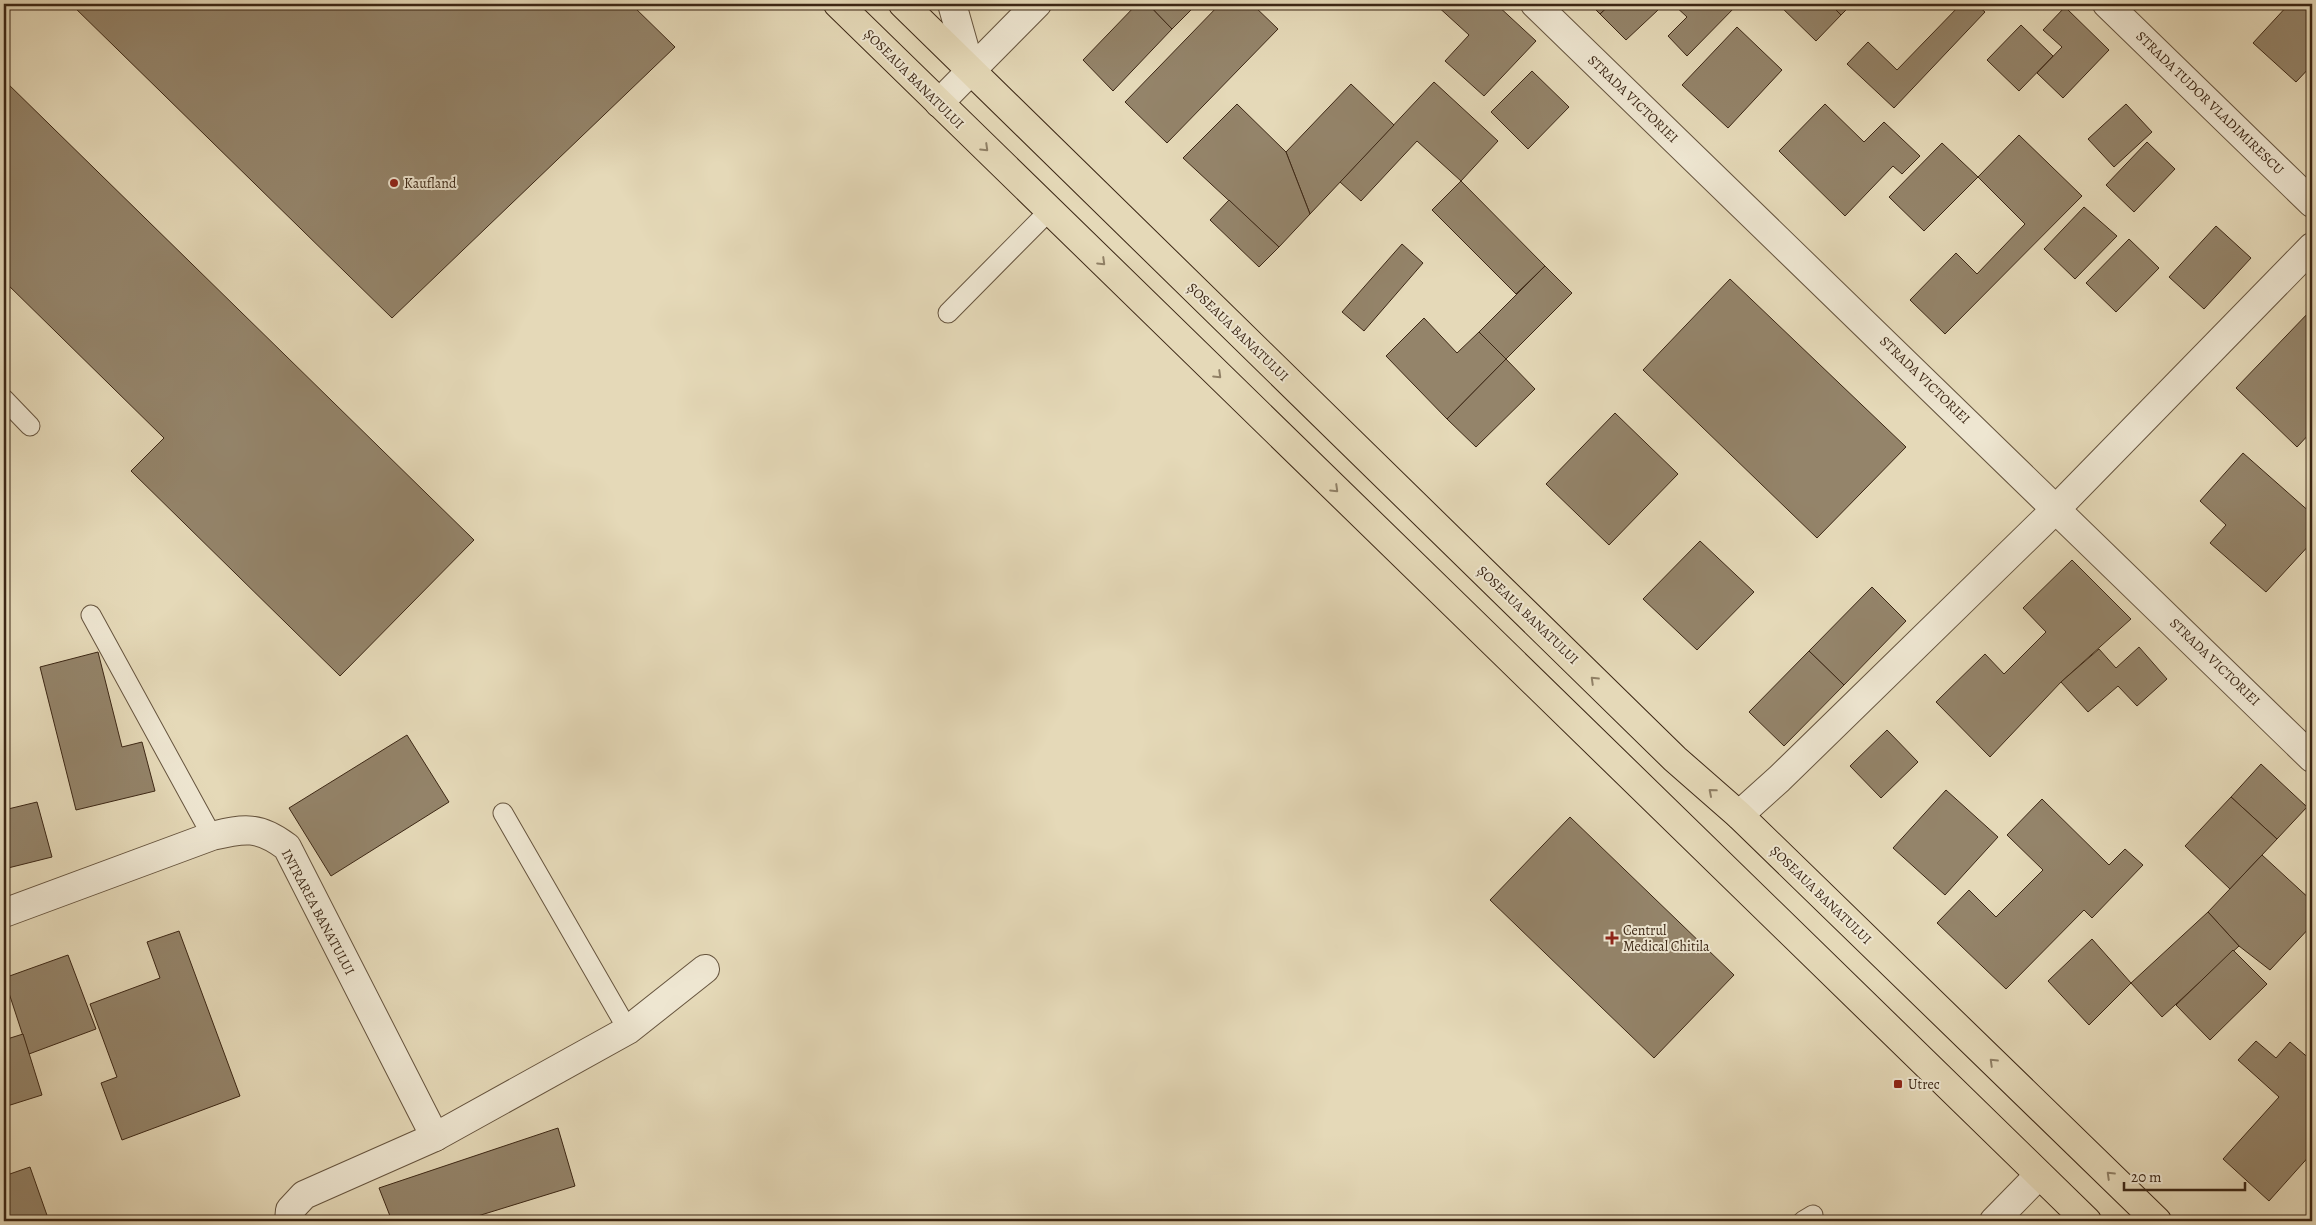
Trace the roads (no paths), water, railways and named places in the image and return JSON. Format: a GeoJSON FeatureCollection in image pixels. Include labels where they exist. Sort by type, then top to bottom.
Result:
{"type":"FeatureCollection","features":[{"type":"Feature","properties":{"kind":"main road","name":"ȘOSEAUA BANATULUI"},"geometry":{"type":"LineString","coordinates":[[838,4],[2087,1221]]}},
{"type":"Feature","properties":{"kind":"main road","name":"ȘOSEAUA BANATULUI"},"geometry":{"type":"LineString","coordinates":[[903,4],[1675,759],[1739,815],[2157,1221]]}},
{"type":"Feature","properties":{"kind":"street"},"geometry":{"type":"LineString","coordinates":[[952,4],[971,71]]}},
{"type":"Feature","properties":{"kind":"street"},"geometry":{"type":"LineString","coordinates":[[939,104],[1037,4]]}},
{"type":"Feature","properties":{"kind":"street","name":"STRADA VICTORIEI"},"geometry":{"type":"LineString","coordinates":[[1535,4],[2057,508],[2312,758]]}},
{"type":"Feature","properties":{"kind":"street","name":"STRADA TUDOR VLADIMIRESCU"},"geometry":{"type":"LineString","coordinates":[[2107,4],[2312,202]]}},
{"type":"Feature","properties":{"kind":"street"},"geometry":{"type":"LineString","coordinates":[[1739,815],[1779,779],[2057,508],[2312,247]]}},
{"type":"Feature","properties":{"kind":"street","name":"INTRAREA BANATULUI"},"geometry":{"type":"LineString","coordinates":[[4,913],[212,836],[245,829],[261,831],[287,848],[435,1137]]}},
{"type":"Feature","properties":{"kind":"street"},"geometry":{"type":"LineString","coordinates":[[289,1221],[290,1210],[304,1195],[435,1137],[628,1030],[705,969]]}},
{"type":"Feature","properties":{"kind":"street"},"geometry":{"type":"LineString","coordinates":[[1994,1221],[2039,1175]]}},
{"type":"Feature","properties":{"kind":"lane"},"geometry":{"type":"LineString","coordinates":[[948,313],[1050,211]]}},
{"type":"Feature","properties":{"kind":"lane"},"geometry":{"type":"LineString","coordinates":[[4,399],[30,426]]}},
{"type":"Feature","properties":{"kind":"lane"},"geometry":{"type":"LineString","coordinates":[[91,615],[212,836]]}},
{"type":"Feature","properties":{"kind":"lane"},"geometry":{"type":"LineString","coordinates":[[503,813],[628,1030]]}},
{"type":"Feature","properties":{"kind":"place","name":"Kaufland"},"geometry":{"type":"Point","coordinates":[394,183]}},
{"type":"Feature","properties":{"kind":"place","name":"Centrul Medical Chitila"},"geometry":{"type":"Point","coordinates":[1612,938]}},
{"type":"Feature","properties":{"kind":"place","name":"Utrec"},"geometry":{"type":"Point","coordinates":[1898,1084]}}]}
